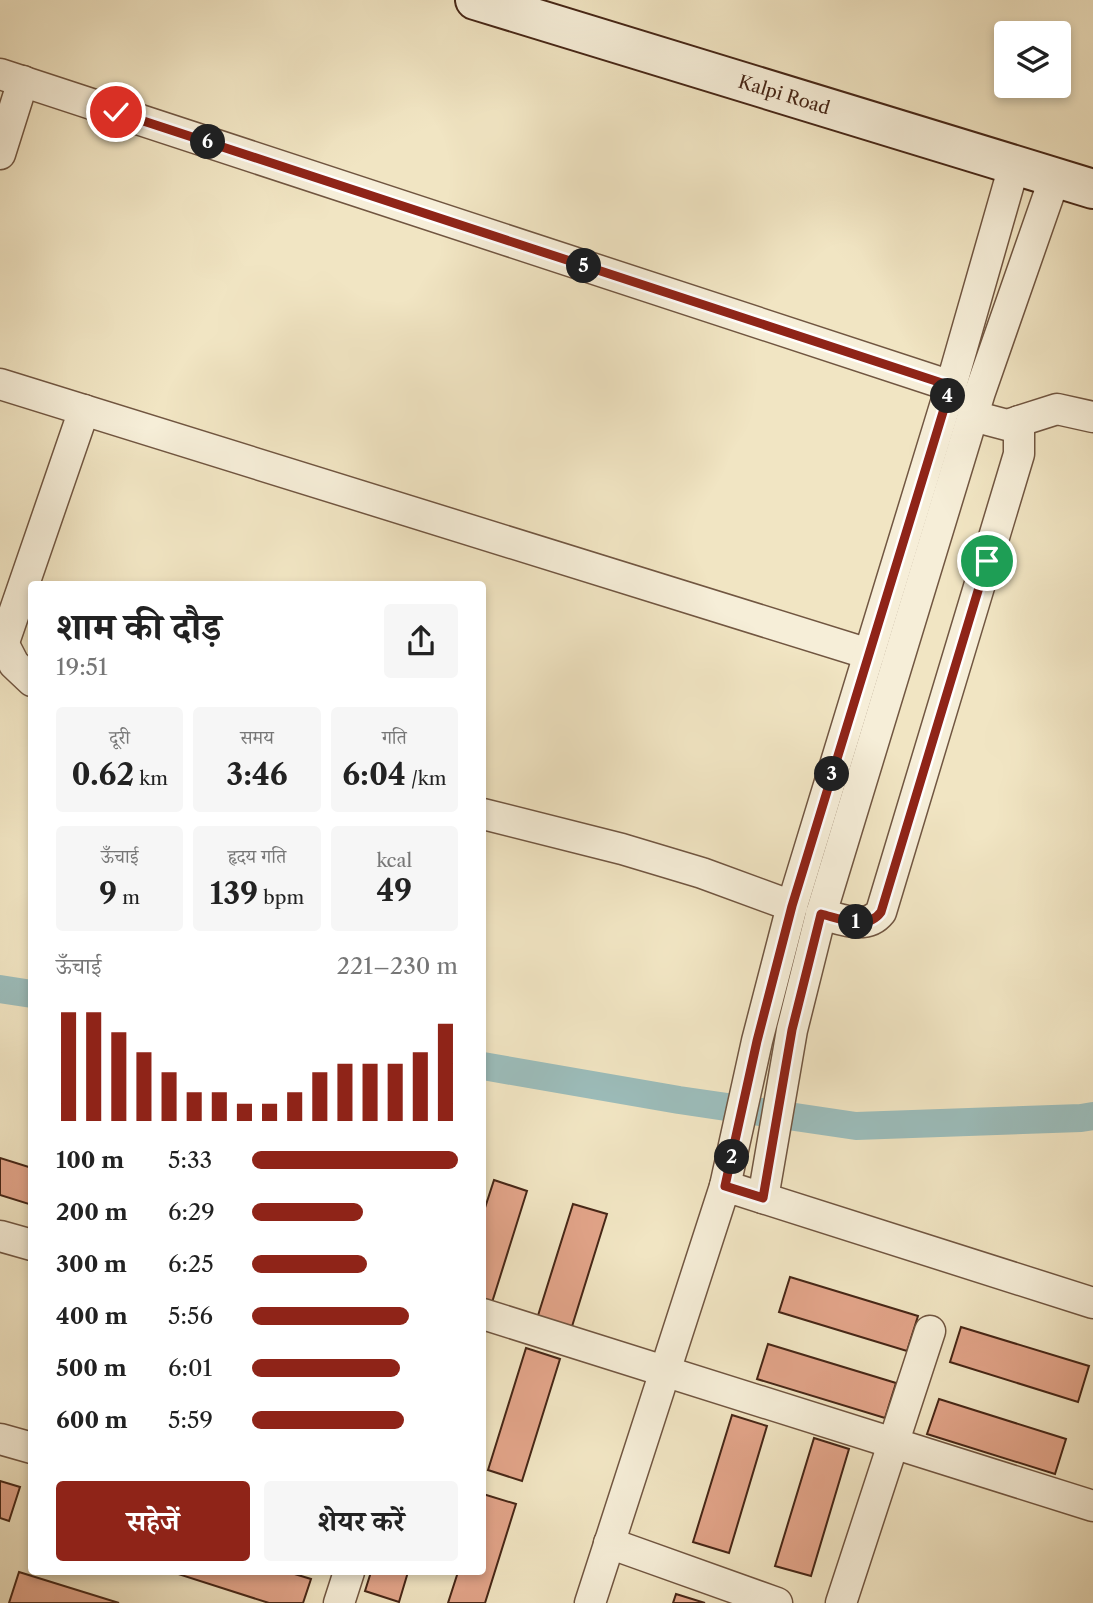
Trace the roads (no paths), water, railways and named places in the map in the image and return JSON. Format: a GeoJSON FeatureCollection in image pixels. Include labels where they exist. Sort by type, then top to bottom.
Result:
{"type":"FeatureCollection","features":[{"type":"Feature","properties":{"kind":"main road","name":"Kalpi Road"},"geometry":{"type":"LineString","coordinates":[[475,0],[1093,189]]}},
{"type":"Feature","properties":{"kind":"street"},"geometry":{"type":"LineString","coordinates":[[0,154],[12,77],[951,386]]}},
{"type":"Feature","properties":{"kind":"street"},"geometry":{"type":"LineString","coordinates":[[590,1603],[663,1370],[725,1186],[792,906],[951,386],[1014,166]]}},
{"type":"Feature","properties":{"kind":"street"},"geometry":{"type":"LineString","coordinates":[[763,1198],[792,1030],[821,914],[973,416],[1055,177]]}},
{"type":"Feature","properties":{"kind":"street"},"geometry":{"type":"LineString","coordinates":[[0,384],[869,654]]}},
{"type":"Feature","properties":{"kind":"street"},"geometry":{"type":"LineString","coordinates":[[973,416],[995,424],[1007,425],[1057,409],[1093,417]]}},
{"type":"Feature","properties":{"kind":"street"},"geometry":{"type":"LineString","coordinates":[[28,677],[14,664],[2,640],[84,410]]}},
{"type":"Feature","properties":{"kind":"street"},"geometry":{"type":"LineString","coordinates":[[821,914],[867,923],[875,920],[881,912],[1019,454],[1019,421]]}},
{"type":"Feature","properties":{"kind":"street"},"geometry":{"type":"LineString","coordinates":[[486,815],[635,853],[792,906]]}},
{"type":"Feature","properties":{"kind":"street"},"geometry":{"type":"LineString","coordinates":[[725,1186],[1093,1304]]}},
{"type":"Feature","properties":{"kind":"street"},"geometry":{"type":"LineString","coordinates":[[0,1236],[28,1244]]}},
{"type":"Feature","properties":{"kind":"street"},"geometry":{"type":"LineString","coordinates":[[486,1315],[1093,1504]]}},
{"type":"Feature","properties":{"kind":"street"},"geometry":{"type":"LineString","coordinates":[[841,1603],[930,1331]]}},
{"type":"Feature","properties":{"kind":"street"},"geometry":{"type":"LineString","coordinates":[[0,1439],[28,1447]]}},
{"type":"Feature","properties":{"kind":"street"},"geometry":{"type":"LineString","coordinates":[[609,1543],[777,1603]]}},
{"type":"Feature","properties":{"kind":"street"},"geometry":{"type":"LineString","coordinates":[[339,1603],[348,1575]]}},
{"type":"Feature","properties":{"kind":"waterway"},"geometry":{"type":"LineString","coordinates":[[0,989],[28,993]]}},
{"type":"Feature","properties":{"kind":"waterway"},"geometry":{"type":"LineString","coordinates":[[486,1067],[679,1100],[856,1126],[1093,1116]]}}]}
